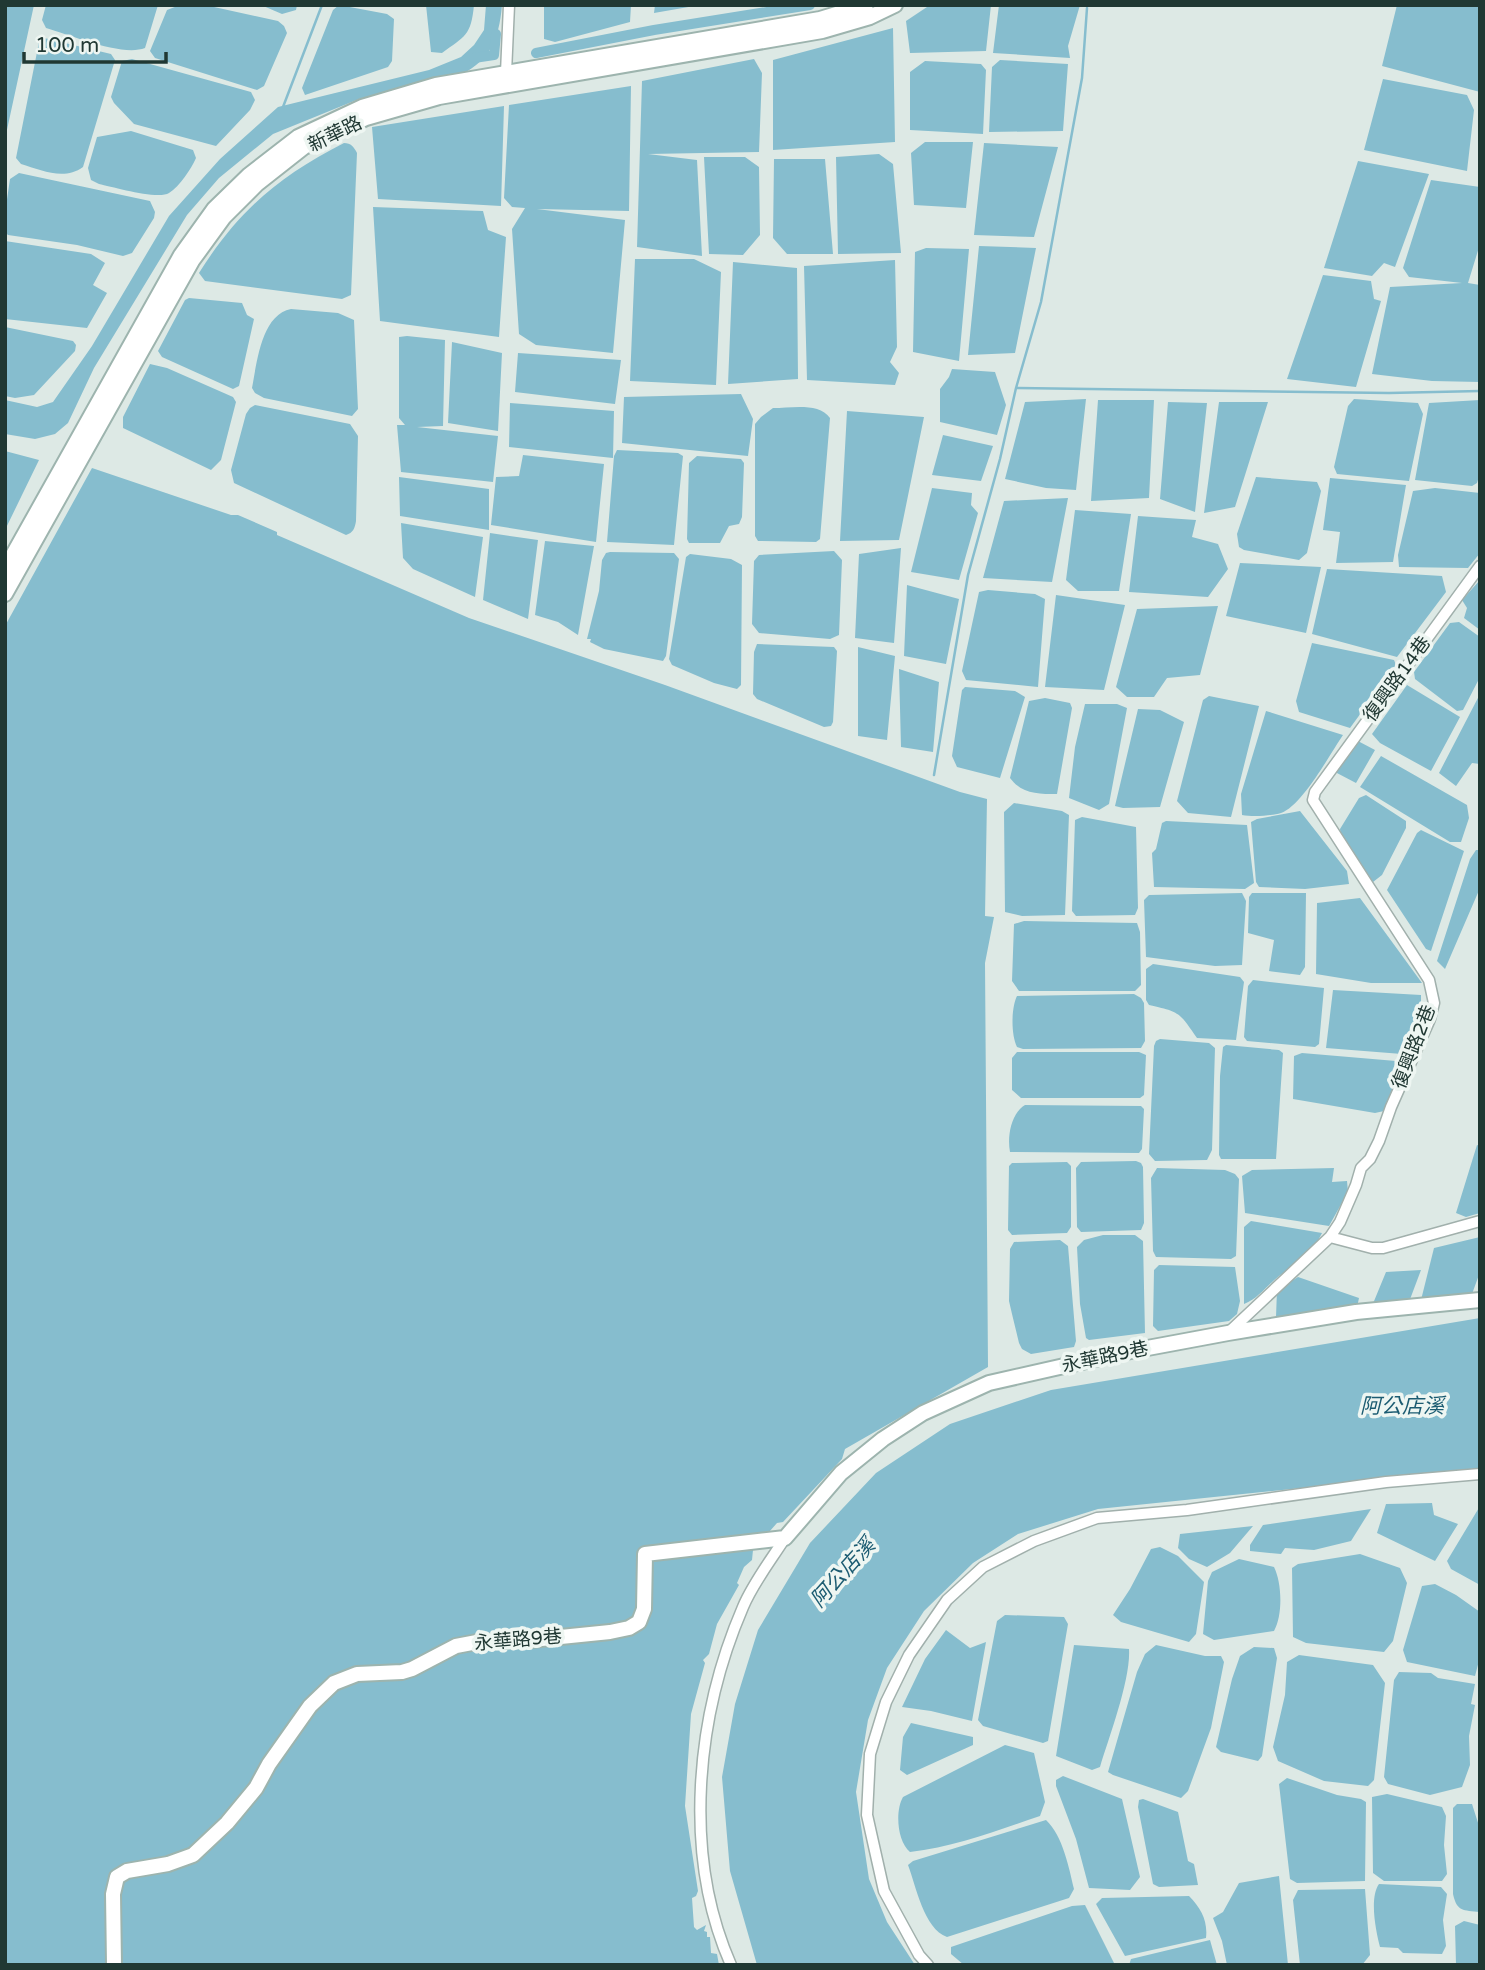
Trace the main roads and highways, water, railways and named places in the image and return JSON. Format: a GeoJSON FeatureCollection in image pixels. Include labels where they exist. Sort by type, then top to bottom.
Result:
{"type":"FeatureCollection","features":[{"type":"Feature","properties":{"kind":"water"},"geometry":{"type":"Polygon","coordinates":[[[5,5],[34,5],[5,139],[5,5]]]}},
{"type":"Feature","properties":{"kind":"water"},"geometry":{"type":"Polygon","coordinates":[[[46,5],[158,5],[145,48],[123,50],[46,28],[42,20],[46,5]]]}},
{"type":"Feature","properties":{"kind":"water"},"geometry":{"type":"Polygon","coordinates":[[[180,5],[205,5],[278,21],[284,26],[287,33],[264,86],[257,90],[155,58],[150,51],[167,10],[180,5]]]}},
{"type":"Feature","properties":{"kind":"water"},"geometry":{"type":"Polygon","coordinates":[[[261,5],[297,5],[296,10],[282,14],[261,5]]]}},
{"type":"Feature","properties":{"kind":"water"},"geometry":{"type":"Polygon","coordinates":[[[339,5],[387,14],[394,19],[392,61],[388,67],[305,95],[302,88],[333,10],[339,5]]]}},
{"type":"Feature","properties":{"kind":"water"},"geometry":{"type":"Polygon","coordinates":[[[426,5],[474,5],[466,34],[442,53],[431,52],[426,5]]]}},
{"type":"Feature","properties":{"kind":"water"},"geometry":{"type":"Polygon","coordinates":[[[486,5],[502,5],[495,40],[484,58],[466,72],[454,78],[359,99],[273,134],[219,178],[187,215],[94,368],[68,423],[55,434],[35,439],[5,434],[5,400],[37,407],[53,402],[92,346],[169,216],[220,159],[278,107],[429,70],[461,57],[474,45],[484,30],[486,5]]]}},
{"type":"Feature","properties":{"kind":"water"},"geometry":{"type":"Polygon","coordinates":[[[544,5],[631,5],[630,22],[555,42],[544,39],[544,5]]]}},
{"type":"Feature","properties":{"kind":"water"},"geometry":{"type":"Polygon","coordinates":[[[655,5],[700,5],[654,13],[655,5]]]}},
{"type":"Feature","properties":{"kind":"water"},"geometry":{"type":"Polygon","coordinates":[[[930,5],[991,5],[986,51],[910,53],[906,21],[930,5]]]}},
{"type":"Feature","properties":{"kind":"water"},"geometry":{"type":"Polygon","coordinates":[[[999,5],[1080,5],[1068,46],[1070,58],[993,53],[999,5]]]}},
{"type":"Feature","properties":{"kind":"water"},"geometry":{"type":"Polygon","coordinates":[[[1397,5],[1480,5],[1480,92],[1382,66],[1397,5]]]}},
{"type":"Feature","properties":{"kind":"water"},"geometry":{"type":"Polygon","coordinates":[[[893,28],[895,142],[773,150],[773,60],[893,28]]]}},
{"type":"Feature","properties":{"kind":"water"},"geometry":{"type":"Polygon","coordinates":[[[40,37],[111,54],[115,60],[83,167],[68,173],[36,169],[21,164],[16,158],[40,37]]]}},
{"type":"Feature","properties":{"kind":"water"},"geometry":{"type":"Polygon","coordinates":[[[132,59],[251,92],[255,100],[250,110],[216,146],[134,124],[111,97],[122,61],[132,59]]]}},
{"type":"Feature","properties":{"kind":"water"},"geometry":{"type":"Polygon","coordinates":[[[754,59],[762,73],[759,152],[648,154],[697,160],[702,256],[637,247],[642,81],[754,59]]]}},
{"type":"Feature","properties":{"kind":"water"},"geometry":{"type":"Polygon","coordinates":[[[1000,60],[1068,64],[1063,131],[989,132],[992,67],[1000,60]]]}},
{"type":"Feature","properties":{"kind":"water"},"geometry":{"type":"Polygon","coordinates":[[[925,61],[981,64],[986,70],[983,134],[910,130],[910,72],[925,61]]]}},
{"type":"Feature","properties":{"kind":"water"},"geometry":{"type":"Polygon","coordinates":[[[1383,79],[1467,95],[1474,110],[1467,171],[1364,150],[1383,79]]]}},
{"type":"Feature","properties":{"kind":"water"},"geometry":{"type":"Polygon","coordinates":[[[631,86],[629,211],[537,209],[625,220],[613,353],[536,345],[519,334],[512,229],[525,208],[512,207],[504,198],[509,105],[631,86]]]}},
{"type":"Feature","properties":{"kind":"water"},"geometry":{"type":"Polygon","coordinates":[[[504,106],[501,206],[378,199],[372,127],[504,106]]]}},
{"type":"Feature","properties":{"kind":"water"},"geometry":{"type":"Polygon","coordinates":[[[131,131],[193,150],[196,158],[191,167],[169,193],[146,194],[91,180],[88,168],[97,137],[131,131]]]}},
{"type":"Feature","properties":{"kind":"water"},"geometry":{"type":"Polygon","coordinates":[[[925,142],[973,142],[966,208],[914,205],[911,153],[925,142]]]}},
{"type":"Feature","properties":{"kind":"water"},"geometry":{"type":"Polygon","coordinates":[[[344,143],[352,146],[357,153],[351,295],[342,299],[205,281],[199,273],[245,213],[280,182],[344,143]]]}},
{"type":"Feature","properties":{"kind":"water"},"geometry":{"type":"Polygon","coordinates":[[[984,143],[1058,147],[1034,237],[974,235],[984,143]]]}},
{"type":"Feature","properties":{"kind":"water"},"geometry":{"type":"Polygon","coordinates":[[[879,154],[893,164],[901,253],[838,254],[836,157],[879,154]]]}},
{"type":"Feature","properties":{"kind":"water"},"geometry":{"type":"Polygon","coordinates":[[[704,157],[745,157],[759,167],[760,235],[743,255],[709,254],[704,157]]]}},
{"type":"Feature","properties":{"kind":"water"},"geometry":{"type":"Polygon","coordinates":[[[774,159],[825,159],[833,254],[787,254],[773,238],[774,159]]]}},
{"type":"Feature","properties":{"kind":"water"},"geometry":{"type":"Polygon","coordinates":[[[1358,161],[1429,174],[1395,267],[1384,263],[1372,276],[1324,268],[1358,161]]]}},
{"type":"Feature","properties":{"kind":"water"},"geometry":{"type":"Polygon","coordinates":[[[19,173],[150,201],[155,212],[154,218],[132,253],[123,256],[77,245],[8,235],[5,232],[5,213],[10,179],[19,173]]]}},
{"type":"Feature","properties":{"kind":"water"},"geometry":{"type":"Polygon","coordinates":[[[1431,180],[1480,187],[1480,244],[1468,283],[1480,285],[1480,382],[1432,381],[1372,374],[1390,287],[1462,283],[1409,277],[1403,268],[1431,180]]]}},
{"type":"Feature","properties":{"kind":"water"},"geometry":{"type":"Polygon","coordinates":[[[373,207],[483,211],[488,230],[506,237],[499,337],[380,321],[373,207]]]}},
{"type":"Feature","properties":{"kind":"water"},"geometry":{"type":"Polygon","coordinates":[[[5,241],[91,254],[105,263],[93,285],[107,293],[87,328],[5,319],[5,241]]]}},
{"type":"Feature","properties":{"kind":"water"},"geometry":{"type":"Polygon","coordinates":[[[979,246],[1036,248],[1015,353],[968,355],[979,246]]]}},
{"type":"Feature","properties":{"kind":"water"},"geometry":{"type":"Polygon","coordinates":[[[926,248],[969,249],[959,361],[913,352],[915,252],[926,248]]]}},
{"type":"Feature","properties":{"kind":"water"},"geometry":{"type":"Polygon","coordinates":[[[635,259],[694,259],[721,272],[716,385],[630,381],[635,259]]]}},
{"type":"Feature","properties":{"kind":"water"},"geometry":{"type":"Polygon","coordinates":[[[895,260],[897,347],[890,362],[899,373],[895,385],[807,380],[804,266],[895,260]]]}},
{"type":"Feature","properties":{"kind":"water"},"geometry":{"type":"Polygon","coordinates":[[[733,262],[797,268],[798,379],[728,384],[733,262]]]}},
{"type":"Feature","properties":{"kind":"water"},"geometry":{"type":"Polygon","coordinates":[[[1323,275],[1371,281],[1374,299],[1381,301],[1356,387],[1287,379],[1323,275]]]}},
{"type":"Feature","properties":{"kind":"water"},"geometry":{"type":"Polygon","coordinates":[[[189,298],[242,303],[247,315],[254,319],[239,386],[233,389],[162,357],[158,351],[185,300],[189,298]]]}},
{"type":"Feature","properties":{"kind":"water"},"geometry":{"type":"Polygon","coordinates":[[[291,309],[338,313],[354,320],[358,409],[352,416],[264,398],[252,388],[267,330],[281,313],[291,309]]]}},
{"type":"Feature","properties":{"kind":"water"},"geometry":{"type":"Polygon","coordinates":[[[5,327],[73,341],[76,345],[75,351],[34,395],[15,398],[5,396],[5,327]]]}},
{"type":"Feature","properties":{"kind":"water"},"geometry":{"type":"Polygon","coordinates":[[[399,337],[445,340],[443,426],[417,427],[498,436],[493,482],[401,472],[397,425],[405,425],[399,418],[399,337]]]}},
{"type":"Feature","properties":{"kind":"water"},"geometry":{"type":"Polygon","coordinates":[[[452,342],[502,353],[498,431],[448,423],[452,342]]]}},
{"type":"Feature","properties":{"kind":"water"},"geometry":{"type":"Polygon","coordinates":[[[518,353],[621,360],[615,404],[515,392],[518,353]]]}},
{"type":"Feature","properties":{"kind":"water"},"geometry":{"type":"Polygon","coordinates":[[[150,364],[167,368],[233,397],[236,402],[221,460],[211,470],[123,428],[123,417],[150,364]]]}},
{"type":"Feature","properties":{"kind":"water"},"geometry":{"type":"Polygon","coordinates":[[[952,369],[995,372],[1006,405],[997,435],[940,422],[940,389],[952,369]]]}},
{"type":"Feature","properties":{"kind":"water"},"geometry":{"type":"Polygon","coordinates":[[[741,394],[753,419],[748,456],[622,443],[624,397],[741,394]]]}},
{"type":"Feature","properties":{"kind":"water"},"geometry":{"type":"Polygon","coordinates":[[[1086,399],[1076,490],[1046,488],[1005,479],[1025,402],[1086,399]]]}},
{"type":"Feature","properties":{"kind":"water"},"geometry":{"type":"Polygon","coordinates":[[[1354,399],[1418,403],[1423,414],[1409,481],[1337,474],[1334,467],[1348,406],[1354,399]]]}},
{"type":"Feature","properties":{"kind":"water"},"geometry":{"type":"Polygon","coordinates":[[[1098,400],[1154,400],[1149,498],[1091,501],[1098,400]]]}},
{"type":"Feature","properties":{"kind":"water"},"geometry":{"type":"Polygon","coordinates":[[[1480,400],[1480,473],[1477,483],[1472,486],[1415,480],[1429,403],[1480,400]]]}},
{"type":"Feature","properties":{"kind":"water"},"geometry":{"type":"Polygon","coordinates":[[[1168,402],[1207,403],[1195,512],[1160,499],[1168,402]]]}},
{"type":"Feature","properties":{"kind":"water"},"geometry":{"type":"Polygon","coordinates":[[[1219,402],[1268,402],[1235,507],[1204,513],[1219,402]]]}},
{"type":"Feature","properties":{"kind":"water"},"geometry":{"type":"Polygon","coordinates":[[[510,403],[614,411],[613,458],[509,447],[510,403]]]}},
{"type":"Feature","properties":{"kind":"water"},"geometry":{"type":"Polygon","coordinates":[[[255,405],[350,424],[358,436],[356,521],[350,533],[346,535],[234,483],[231,470],[246,414],[255,405]]]}},
{"type":"Feature","properties":{"kind":"water"},"geometry":{"type":"Polygon","coordinates":[[[773,408],[812,408],[830,418],[820,539],[816,542],[758,541],[755,536],[755,424],[773,408]]]}},
{"type":"Feature","properties":{"kind":"water"},"geometry":{"type":"Polygon","coordinates":[[[847,411],[924,417],[899,540],[840,541],[847,411]]]}},
{"type":"Feature","properties":{"kind":"water"},"geometry":{"type":"Polygon","coordinates":[[[943,435],[993,446],[981,481],[932,475],[943,435]]]}},
{"type":"Feature","properties":{"kind":"water"},"geometry":{"type":"Polygon","coordinates":[[[617,450],[678,453],[683,456],[674,545],[607,542],[614,456],[617,450]]]}},
{"type":"Feature","properties":{"kind":"water"},"geometry":{"type":"Polygon","coordinates":[[[5,451],[39,460],[5,530],[5,451]]]}},
{"type":"Feature","properties":{"kind":"water"},"geometry":{"type":"Polygon","coordinates":[[[523,455],[604,464],[596,542],[491,525],[496,477],[519,476],[523,455]]]}},
{"type":"Feature","properties":{"kind":"water"},"geometry":{"type":"Polygon","coordinates":[[[697,456],[741,459],[744,463],[742,517],[739,524],[729,526],[720,543],[689,543],[687,539],[689,463],[697,456]]]}},
{"type":"Feature","properties":{"kind":"water"},"geometry":{"type":"Polygon","coordinates":[[[92,468],[231,515],[238,515],[277,532],[277,535],[469,618],[665,685],[960,792],[987,799],[985,916],[994,917],[985,963],[988,1367],[845,1449],[842,1459],[753,1550],[752,1560],[744,1567],[737,1583],[739,1585],[717,1624],[709,1654],[703,1660],[705,1663],[691,1714],[685,1806],[698,1891],[692,1898],[694,1927],[697,1930],[706,1925],[704,1931],[707,1932],[707,1937],[710,1937],[711,1953],[717,1954],[719,1965],[5,1965],[5,626],[92,468]]]}},
{"type":"Feature","properties":{"kind":"water"},"geometry":{"type":"Polygon","coordinates":[[[399,477],[489,489],[489,530],[400,516],[399,477]]]}},
{"type":"Feature","properties":{"kind":"water"},"geometry":{"type":"Polygon","coordinates":[[[1256,477],[1317,482],[1321,491],[1307,553],[1299,560],[1239,547],[1237,534],[1256,477]]]}},
{"type":"Feature","properties":{"kind":"water"},"geometry":{"type":"Polygon","coordinates":[[[1330,478],[1406,485],[1393,562],[1336,563],[1340,532],[1323,530],[1330,478]]]}},
{"type":"Feature","properties":{"kind":"water"},"geometry":{"type":"Polygon","coordinates":[[[932,488],[972,493],[971,505],[978,513],[959,580],[911,572],[932,488]]]}},
{"type":"Feature","properties":{"kind":"water"},"geometry":{"type":"Polygon","coordinates":[[[1435,488],[1480,493],[1480,553],[1468,568],[1399,567],[1398,555],[1413,491],[1435,488]]]}},
{"type":"Feature","properties":{"kind":"water"},"geometry":{"type":"Polygon","coordinates":[[[1068,498],[1052,582],[983,578],[1004,501],[1068,498]]]}},
{"type":"Feature","properties":{"kind":"water"},"geometry":{"type":"Polygon","coordinates":[[[1075,510],[1131,514],[1119,591],[1078,591],[1066,580],[1075,510]]]}},
{"type":"Feature","properties":{"kind":"water"},"geometry":{"type":"Polygon","coordinates":[[[1138,516],[1196,520],[1192,537],[1218,544],[1228,569],[1208,597],[1129,592],[1138,516]]]}},
{"type":"Feature","properties":{"kind":"water"},"geometry":{"type":"Polygon","coordinates":[[[401,523],[483,537],[475,597],[413,569],[403,558],[401,523]]]}},
{"type":"Feature","properties":{"kind":"water"},"geometry":{"type":"Polygon","coordinates":[[[490,533],[538,540],[528,619],[483,600],[490,533]]]}},
{"type":"Feature","properties":{"kind":"water"},"geometry":{"type":"Polygon","coordinates":[[[545,541],[594,546],[578,635],[558,622],[535,615],[545,541]]]}},
{"type":"Feature","properties":{"kind":"water"},"geometry":{"type":"Polygon","coordinates":[[[901,548],[894,643],[855,638],[859,554],[901,548]]]}},
{"type":"Feature","properties":{"kind":"water"},"geometry":{"type":"Polygon","coordinates":[[[834,551],[842,560],[839,635],[830,639],[759,633],[752,624],[754,561],[759,555],[834,551]]]}},
{"type":"Feature","properties":{"kind":"water"},"geometry":{"type":"Polygon","coordinates":[[[606,553],[674,553],[679,559],[666,656],[663,661],[604,649],[587,639],[599,591],[602,560],[606,553]]]}},
{"type":"Feature","properties":{"kind":"water"},"geometry":{"type":"Polygon","coordinates":[[[690,554],[731,559],[742,565],[741,685],[737,689],[714,683],[672,665],[669,659],[686,557],[690,554]]]}},
{"type":"Feature","properties":{"kind":"water"},"geometry":{"type":"Polygon","coordinates":[[[1240,563],[1321,567],[1306,633],[1226,616],[1240,563]]]}},
{"type":"Feature","properties":{"kind":"water"},"geometry":{"type":"Polygon","coordinates":[[[1327,569],[1442,576],[1446,592],[1397,657],[1312,634],[1327,569]]]}},
{"type":"Feature","properties":{"kind":"water"},"geometry":{"type":"Polygon","coordinates":[[[1480,580],[1480,630],[1464,618],[1467,608],[1462,600],[1480,580]]]}},
{"type":"Feature","properties":{"kind":"water"},"geometry":{"type":"Polygon","coordinates":[[[907,585],[959,599],[946,664],[904,656],[907,585]]]}},
{"type":"Feature","properties":{"kind":"water"},"geometry":{"type":"Polygon","coordinates":[[[988,590],[1035,594],[1045,599],[1038,687],[966,680],[962,671],[979,592],[988,590]]]}},
{"type":"Feature","properties":{"kind":"water"},"geometry":{"type":"Polygon","coordinates":[[[1056,595],[1125,605],[1104,690],[1045,687],[1056,595]]]}},
{"type":"Feature","properties":{"kind":"water"},"geometry":{"type":"Polygon","coordinates":[[[1218,606],[1200,675],[1167,678],[1154,697],[1127,697],[1116,687],[1137,609],[1218,606]]]}},
{"type":"Feature","properties":{"kind":"water"},"geometry":{"type":"Polygon","coordinates":[[[1459,622],[1480,637],[1480,677],[1463,710],[1457,711],[1415,679],[1414,672],[1450,623],[1459,622]]]}},
{"type":"Feature","properties":{"kind":"water"},"geometry":{"type":"Polygon","coordinates":[[[1312,643],[1394,660],[1396,665],[1350,728],[1299,712],[1296,701],[1312,643]]]}},
{"type":"Feature","properties":{"kind":"water"},"geometry":{"type":"Polygon","coordinates":[[[757,644],[834,647],[837,651],[831,726],[824,727],[757,699],[753,694],[754,652],[757,644]]]}},
{"type":"Feature","properties":{"kind":"water"},"geometry":{"type":"Polygon","coordinates":[[[858,647],[895,656],[887,740],[858,736],[858,647]]]}},
{"type":"Feature","properties":{"kind":"water"},"geometry":{"type":"Polygon","coordinates":[[[899,669],[939,682],[933,752],[901,747],[899,669]]]}},
{"type":"Feature","properties":{"kind":"water"},"geometry":{"type":"Polygon","coordinates":[[[1407,685],[1460,717],[1431,771],[1380,743],[1372,734],[1407,685]]]}},
{"type":"Feature","properties":{"kind":"water"},"geometry":{"type":"Polygon","coordinates":[[[965,687],[1015,691],[1025,697],[1000,778],[957,767],[952,756],[962,690],[965,687]]]}},
{"type":"Feature","properties":{"kind":"water"},"geometry":{"type":"Polygon","coordinates":[[[1480,694],[1480,764],[1472,763],[1456,786],[1439,773],[1480,694]]]}},
{"type":"Feature","properties":{"kind":"water"},"geometry":{"type":"Polygon","coordinates":[[[1209,696],[1259,706],[1231,817],[1188,813],[1177,801],[1203,700],[1209,696]]]}},
{"type":"Feature","properties":{"kind":"water"},"geometry":{"type":"Polygon","coordinates":[[[1045,698],[1070,703],[1072,708],[1057,794],[1025,790],[1010,778],[1029,701],[1045,698]]]}},
{"type":"Feature","properties":{"kind":"water"},"geometry":{"type":"Polygon","coordinates":[[[1085,704],[1117,704],[1127,708],[1109,804],[1099,810],[1069,798],[1075,747],[1085,704]]]}},
{"type":"Feature","properties":{"kind":"water"},"geometry":{"type":"Polygon","coordinates":[[[1138,709],[1160,710],[1184,722],[1160,807],[1115,806],[1138,709]]]}},
{"type":"Feature","properties":{"kind":"water"},"geometry":{"type":"Polygon","coordinates":[[[1266,711],[1343,735],[1298,801],[1281,813],[1242,815],[1241,794],[1266,711]]]}},
{"type":"Feature","properties":{"kind":"water"},"geometry":{"type":"Polygon","coordinates":[[[1356,740],[1375,750],[1356,783],[1335,772],[1356,740]]]}},
{"type":"Feature","properties":{"kind":"water"},"geometry":{"type":"Polygon","coordinates":[[[1381,756],[1467,805],[1469,818],[1461,842],[1450,842],[1360,787],[1381,756]]]}},
{"type":"Feature","properties":{"kind":"water"},"geometry":{"type":"Polygon","coordinates":[[[1366,795],[1406,821],[1406,828],[1382,875],[1373,882],[1341,838],[1340,829],[1359,798],[1366,795]]]}},
{"type":"Feature","properties":{"kind":"water"},"geometry":{"type":"Polygon","coordinates":[[[1014,803],[1062,811],[1069,815],[1065,915],[1022,916],[1005,912],[1004,812],[1014,803]]]}},
{"type":"Feature","properties":{"kind":"water"},"geometry":{"type":"Polygon","coordinates":[[[1300,811],[1347,871],[1349,884],[1305,889],[1259,887],[1256,882],[1251,822],[1300,811]]]}},
{"type":"Feature","properties":{"kind":"water"},"geometry":{"type":"Polygon","coordinates":[[[1082,817],[1136,827],[1138,908],[1135,915],[1076,916],[1072,911],[1075,820],[1082,817]]]}},
{"type":"Feature","properties":{"kind":"water"},"geometry":{"type":"Polygon","coordinates":[[[1162,823],[1247,825],[1254,883],[1245,889],[1154,887],[1152,853],[1156,849],[1162,823]]]}},
{"type":"Feature","properties":{"kind":"water"},"geometry":{"type":"Polygon","coordinates":[[[1421,830],[1464,851],[1431,951],[1426,949],[1387,890],[1421,830]]]}},
{"type":"Feature","properties":{"kind":"water"},"geometry":{"type":"Polygon","coordinates":[[[1476,850],[1480,850],[1480,888],[1445,969],[1437,961],[1470,859],[1476,850]]]}},
{"type":"Feature","properties":{"kind":"water"},"geometry":{"type":"Polygon","coordinates":[[[1242,893],[1246,901],[1242,965],[1215,966],[1146,957],[1144,900],[1149,895],[1242,893]]]}},
{"type":"Feature","properties":{"kind":"water"},"geometry":{"type":"Polygon","coordinates":[[[1252,893],[1306,893],[1305,967],[1300,975],[1269,971],[1274,940],[1248,933],[1249,897],[1252,893]]]}},
{"type":"Feature","properties":{"kind":"water"},"geometry":{"type":"Polygon","coordinates":[[[1360,898],[1422,983],[1371,983],[1316,974],[1317,903],[1360,898]]]}},
{"type":"Feature","properties":{"kind":"water"},"geometry":{"type":"Polygon","coordinates":[[[1024,921],[1137,923],[1140,932],[1141,985],[1135,991],[1019,991],[1012,981],[1014,924],[1024,921]]]}},
{"type":"Feature","properties":{"kind":"water"},"geometry":{"type":"Polygon","coordinates":[[[1153,964],[1240,977],[1244,982],[1236,1040],[1197,1038],[1178,1014],[1149,1005],[1146,1000],[1146,969],[1153,964]]]}},
{"type":"Feature","properties":{"kind":"water"},"geometry":{"type":"Polygon","coordinates":[[[1253,980],[1324,988],[1319,1044],[1315,1047],[1247,1041],[1244,1037],[1248,986],[1253,980]]]}},
{"type":"Feature","properties":{"kind":"water"},"geometry":{"type":"Polygon","coordinates":[[[1333,990],[1421,995],[1421,1003],[1402,1054],[1326,1048],[1333,990]]]}},
{"type":"Feature","properties":{"kind":"water"},"geometry":{"type":"Polygon","coordinates":[[[1134,994],[1144,1003],[1145,1041],[1141,1048],[1017,1047],[1012,1021],[1017,996],[1134,994]]]}},
{"type":"Feature","properties":{"kind":"water"},"geometry":{"type":"Polygon","coordinates":[[[1160,1039],[1209,1043],[1215,1048],[1212,1150],[1207,1160],[1155,1161],[1149,1154],[1154,1046],[1160,1039]]]}},
{"type":"Feature","properties":{"kind":"water"},"geometry":{"type":"Polygon","coordinates":[[[1226,1045],[1279,1050],[1283,1053],[1276,1159],[1221,1159],[1219,1155],[1220,1076],[1223,1047],[1226,1045]]]}},
{"type":"Feature","properties":{"kind":"water"},"geometry":{"type":"Polygon","coordinates":[[[1017,1052],[1139,1052],[1146,1055],[1144,1095],[1140,1098],[1021,1098],[1012,1090],[1012,1058],[1017,1052]]]}},
{"type":"Feature","properties":{"kind":"water"},"geometry":{"type":"Polygon","coordinates":[[[1302,1053],[1396,1061],[1401,1073],[1384,1111],[1375,1113],[1293,1099],[1294,1056],[1302,1053]]]}},
{"type":"Feature","properties":{"kind":"water"},"geometry":{"type":"Polygon","coordinates":[[[1025,1105],[1141,1106],[1144,1109],[1142,1149],[1139,1153],[1010,1152],[1011,1126],[1016,1114],[1025,1105]]]}},
{"type":"Feature","properties":{"kind":"water"},"geometry":{"type":"Polygon","coordinates":[[[1477,1145],[1480,1146],[1480,1213],[1466,1217],[1456,1213],[1477,1145]]]}},
{"type":"Feature","properties":{"kind":"water"},"geometry":{"type":"Polygon","coordinates":[[[1136,1161],[1143,1167],[1144,1223],[1141,1230],[1081,1232],[1077,1227],[1076,1168],[1081,1162],[1136,1161]]]}},
{"type":"Feature","properties":{"kind":"water"},"geometry":{"type":"Polygon","coordinates":[[[1067,1162],[1071,1166],[1071,1227],[1067,1233],[1012,1235],[1008,1230],[1009,1166],[1012,1163],[1067,1162]]]}},
{"type":"Feature","properties":{"kind":"water"},"geometry":{"type":"Polygon","coordinates":[[[1157,1168],[1225,1170],[1235,1174],[1239,1179],[1236,1256],[1231,1259],[1156,1257],[1153,1251],[1151,1178],[1157,1168]]]}},
{"type":"Feature","properties":{"kind":"water"},"geometry":{"type":"Polygon","coordinates":[[[1334,1168],[1332,1182],[1347,1181],[1348,1192],[1329,1226],[1245,1213],[1242,1176],[1252,1170],[1334,1168]]]}},
{"type":"Feature","properties":{"kind":"water"},"geometry":{"type":"Polygon","coordinates":[[[1251,1221],[1322,1233],[1304,1257],[1244,1304],[1244,1227],[1251,1221]]]}},
{"type":"Feature","properties":{"kind":"water"},"geometry":{"type":"Polygon","coordinates":[[[1103,1235],[1135,1235],[1143,1241],[1145,1333],[1089,1340],[1086,1338],[1080,1304],[1077,1247],[1084,1240],[1103,1235]]]}},
{"type":"Feature","properties":{"kind":"water"},"geometry":{"type":"Polygon","coordinates":[[[1480,1237],[1480,1272],[1472,1294],[1421,1300],[1434,1248],[1480,1237]]]}},
{"type":"Feature","properties":{"kind":"water"},"geometry":{"type":"Polygon","coordinates":[[[1060,1240],[1068,1246],[1076,1341],[1074,1347],[1031,1354],[1022,1349],[1019,1343],[1009,1301],[1010,1249],[1014,1242],[1060,1240]]]}},
{"type":"Feature","properties":{"kind":"water"},"geometry":{"type":"Polygon","coordinates":[[[1159,1265],[1235,1267],[1240,1301],[1237,1314],[1229,1321],[1158,1331],[1153,1326],[1154,1270],[1159,1265]]]}},
{"type":"Feature","properties":{"kind":"water"},"geometry":{"type":"Polygon","coordinates":[[[1421,1270],[1409,1302],[1372,1306],[1386,1272],[1421,1270]]]}},
{"type":"Feature","properties":{"kind":"water"},"geometry":{"type":"Polygon","coordinates":[[[1298,1277],[1359,1298],[1356,1312],[1276,1317],[1277,1290],[1298,1277]]]}},
{"type":"Feature","properties":{"kind":"water","name":"阿公店溪"},"geometry":{"type":"Polygon","coordinates":[[[1480,1318],[1480,1474],[1370,1481],[1098,1509],[1018,1534],[973,1563],[924,1611],[887,1668],[868,1720],[856,1792],[869,1879],[887,1922],[915,1965],[757,1965],[730,1871],[722,1777],[735,1704],[758,1630],[810,1543],[876,1473],[950,1424],[1051,1390],[1480,1318]]]}},
{"type":"Feature","properties":{"kind":"water"},"geometry":{"type":"Polygon","coordinates":[[[1432,1503],[1434,1515],[1458,1524],[1435,1561],[1377,1533],[1386,1504],[1432,1503]]]}},
{"type":"Feature","properties":{"kind":"water"},"geometry":{"type":"Polygon","coordinates":[[[1480,1506],[1480,1585],[1451,1569],[1447,1561],[1480,1506]]]}},
{"type":"Feature","properties":{"kind":"water"},"geometry":{"type":"Polygon","coordinates":[[[1371,1509],[1351,1541],[1314,1550],[1285,1548],[1281,1554],[1250,1551],[1250,1545],[1263,1525],[1371,1509]]]}},
{"type":"Feature","properties":{"kind":"water"},"geometry":{"type":"Polygon","coordinates":[[[1253,1526],[1230,1553],[1207,1567],[1189,1559],[1178,1548],[1180,1534],[1253,1526]]]}},
{"type":"Feature","properties":{"kind":"water"},"geometry":{"type":"Polygon","coordinates":[[[1160,1547],[1178,1556],[1204,1582],[1196,1634],[1189,1642],[1121,1622],[1113,1615],[1151,1549],[1160,1547]]]}},
{"type":"Feature","properties":{"kind":"water"},"geometry":{"type":"Polygon","coordinates":[[[1360,1554],[1400,1568],[1407,1583],[1393,1641],[1384,1652],[1306,1643],[1293,1637],[1292,1568],[1298,1564],[1360,1554]]]}},
{"type":"Feature","properties":{"kind":"water"},"geometry":{"type":"Polygon","coordinates":[[[1239,1559],[1274,1567],[1279,1582],[1280,1599],[1277,1624],[1274,1631],[1214,1640],[1203,1634],[1208,1581],[1212,1572],[1239,1559]]]}},
{"type":"Feature","properties":{"kind":"water"},"geometry":{"type":"Polygon","coordinates":[[[1435,1584],[1480,1612],[1480,1657],[1475,1676],[1407,1662],[1403,1650],[1422,1586],[1435,1584]]]}},
{"type":"Feature","properties":{"kind":"water"},"geometry":{"type":"Polygon","coordinates":[[[1005,1615],[1064,1617],[1068,1624],[1048,1741],[1043,1743],[983,1726],[978,1720],[997,1621],[1005,1615]]]}},
{"type":"Feature","properties":{"kind":"water"},"geometry":{"type":"Polygon","coordinates":[[[946,1630],[970,1648],[986,1642],[972,1721],[902,1707],[925,1659],[946,1630]]]}},
{"type":"Feature","properties":{"kind":"water"},"geometry":{"type":"Polygon","coordinates":[[[1074,1645],[1129,1649],[1127,1676],[1114,1724],[1100,1767],[1092,1770],[1056,1756],[1074,1645]]]}},
{"type":"Feature","properties":{"kind":"water"},"geometry":{"type":"Polygon","coordinates":[[[1156,1645],[1205,1656],[1221,1656],[1224,1662],[1211,1728],[1188,1791],[1181,1798],[1108,1772],[1137,1672],[1145,1654],[1156,1645]]]}},
{"type":"Feature","properties":{"kind":"water"},"geometry":{"type":"Polygon","coordinates":[[[1254,1647],[1274,1648],[1277,1658],[1262,1756],[1258,1761],[1221,1752],[1216,1747],[1240,1656],[1254,1647]]]}},
{"type":"Feature","properties":{"kind":"water"},"geometry":{"type":"Polygon","coordinates":[[[1299,1655],[1373,1665],[1385,1683],[1374,1780],[1368,1786],[1324,1781],[1278,1761],[1273,1747],[1285,1695],[1287,1662],[1299,1655]]]}},
{"type":"Feature","properties":{"kind":"water"},"geometry":{"type":"Polygon","coordinates":[[[1399,1672],[1431,1673],[1438,1678],[1475,1684],[1471,1704],[1475,1705],[1469,1736],[1470,1765],[1462,1787],[1430,1795],[1388,1784],[1384,1777],[1394,1680],[1399,1672]]]}},
{"type":"Feature","properties":{"kind":"water"},"geometry":{"type":"Polygon","coordinates":[[[911,1723],[973,1737],[973,1745],[907,1775],[900,1770],[903,1737],[911,1723]]]}},
{"type":"Feature","properties":{"kind":"water"},"geometry":{"type":"Polygon","coordinates":[[[1005,1745],[1034,1753],[1045,1802],[1040,1816],[960,1842],[910,1852],[902,1841],[899,1826],[899,1810],[903,1797],[1005,1745]]]}},
{"type":"Feature","properties":{"kind":"water"},"geometry":{"type":"Polygon","coordinates":[[[1063,1776],[1122,1799],[1140,1877],[1130,1890],[1089,1888],[1076,1839],[1056,1786],[1056,1780],[1063,1776]]]}},
{"type":"Feature","properties":{"kind":"water"},"geometry":{"type":"Polygon","coordinates":[[[1287,1778],[1366,1802],[1365,1881],[1297,1883],[1290,1879],[1279,1784],[1287,1778]]]}},
{"type":"Feature","properties":{"kind":"water"},"geometry":{"type":"Polygon","coordinates":[[[1387,1794],[1442,1807],[1446,1816],[1444,1845],[1447,1874],[1442,1881],[1384,1881],[1373,1873],[1372,1797],[1387,1794]]]}},
{"type":"Feature","properties":{"kind":"water"},"geometry":{"type":"Polygon","coordinates":[[[1143,1799],[1178,1812],[1188,1861],[1194,1864],[1198,1885],[1159,1887],[1153,1884],[1138,1807],[1139,1800],[1143,1799]]]}},
{"type":"Feature","properties":{"kind":"water"},"geometry":{"type":"Polygon","coordinates":[[[1457,1804],[1472,1804],[1480,1829],[1480,1912],[1459,1907],[1453,1894],[1453,1808],[1457,1804]]]}},
{"type":"Feature","properties":{"kind":"water"},"geometry":{"type":"Polygon","coordinates":[[[1046,1820],[1061,1843],[1067,1862],[1074,1889],[1069,1898],[947,1937],[932,1925],[922,1906],[908,1865],[913,1861],[1046,1820]]]}},
{"type":"Feature","properties":{"kind":"water"},"geometry":{"type":"Polygon","coordinates":[[[1279,1876],[1288,1965],[1227,1965],[1213,1918],[1223,1912],[1239,1883],[1279,1876]]]}},
{"type":"Feature","properties":{"kind":"water"},"geometry":{"type":"Polygon","coordinates":[[[1379,1884],[1441,1887],[1447,1894],[1443,1920],[1446,1946],[1442,1954],[1403,1953],[1398,1948],[1380,1947],[1374,1906],[1379,1884]]]}},
{"type":"Feature","properties":{"kind":"water"},"geometry":{"type":"Polygon","coordinates":[[[1365,1889],[1370,1955],[1362,1965],[1300,1965],[1293,1900],[1298,1890],[1365,1889]]]}},
{"type":"Feature","properties":{"kind":"water"},"geometry":{"type":"Polygon","coordinates":[[[1189,1896],[1203,1915],[1206,1938],[1125,1956],[1096,1904],[1102,1898],[1189,1896]]]}},
{"type":"Feature","properties":{"kind":"water"},"geometry":{"type":"Polygon","coordinates":[[[1085,1905],[1115,1965],[964,1965],[951,1954],[951,1947],[1072,1906],[1085,1905]]]}},
{"type":"Feature","properties":{"kind":"water"},"geometry":{"type":"Polygon","coordinates":[[[1464,1921],[1480,1925],[1480,1965],[1456,1965],[1455,1926],[1464,1921]]]}},
{"type":"Feature","properties":{"kind":"water"},"geometry":{"type":"Polygon","coordinates":[[[1210,1940],[1217,1965],[1129,1965],[1131,1959],[1210,1940]]]}},
{"type":"Feature","properties":{"kind":"waterway"},"geometry":{"type":"LineString","coordinates":[[283,107],[322,5]]}},
{"type":"Feature","properties":{"kind":"waterway"},"geometry":{"type":"LineString","coordinates":[[536,53],[654,30],[810,5]]}},
{"type":"Feature","properties":{"kind":"waterway"},"geometry":{"type":"LineString","coordinates":[[934,775],[968,575],[1041,302],[1082,78],[1087,8]]}},
{"type":"Feature","properties":{"kind":"waterway"},"geometry":{"type":"LineString","coordinates":[[474,58],[494,55],[496,34]]}},
{"type":"Feature","properties":{"kind":"waterway"},"geometry":{"type":"LineString","coordinates":[[1018,388],[1389,393],[1480,391]]}}]}
